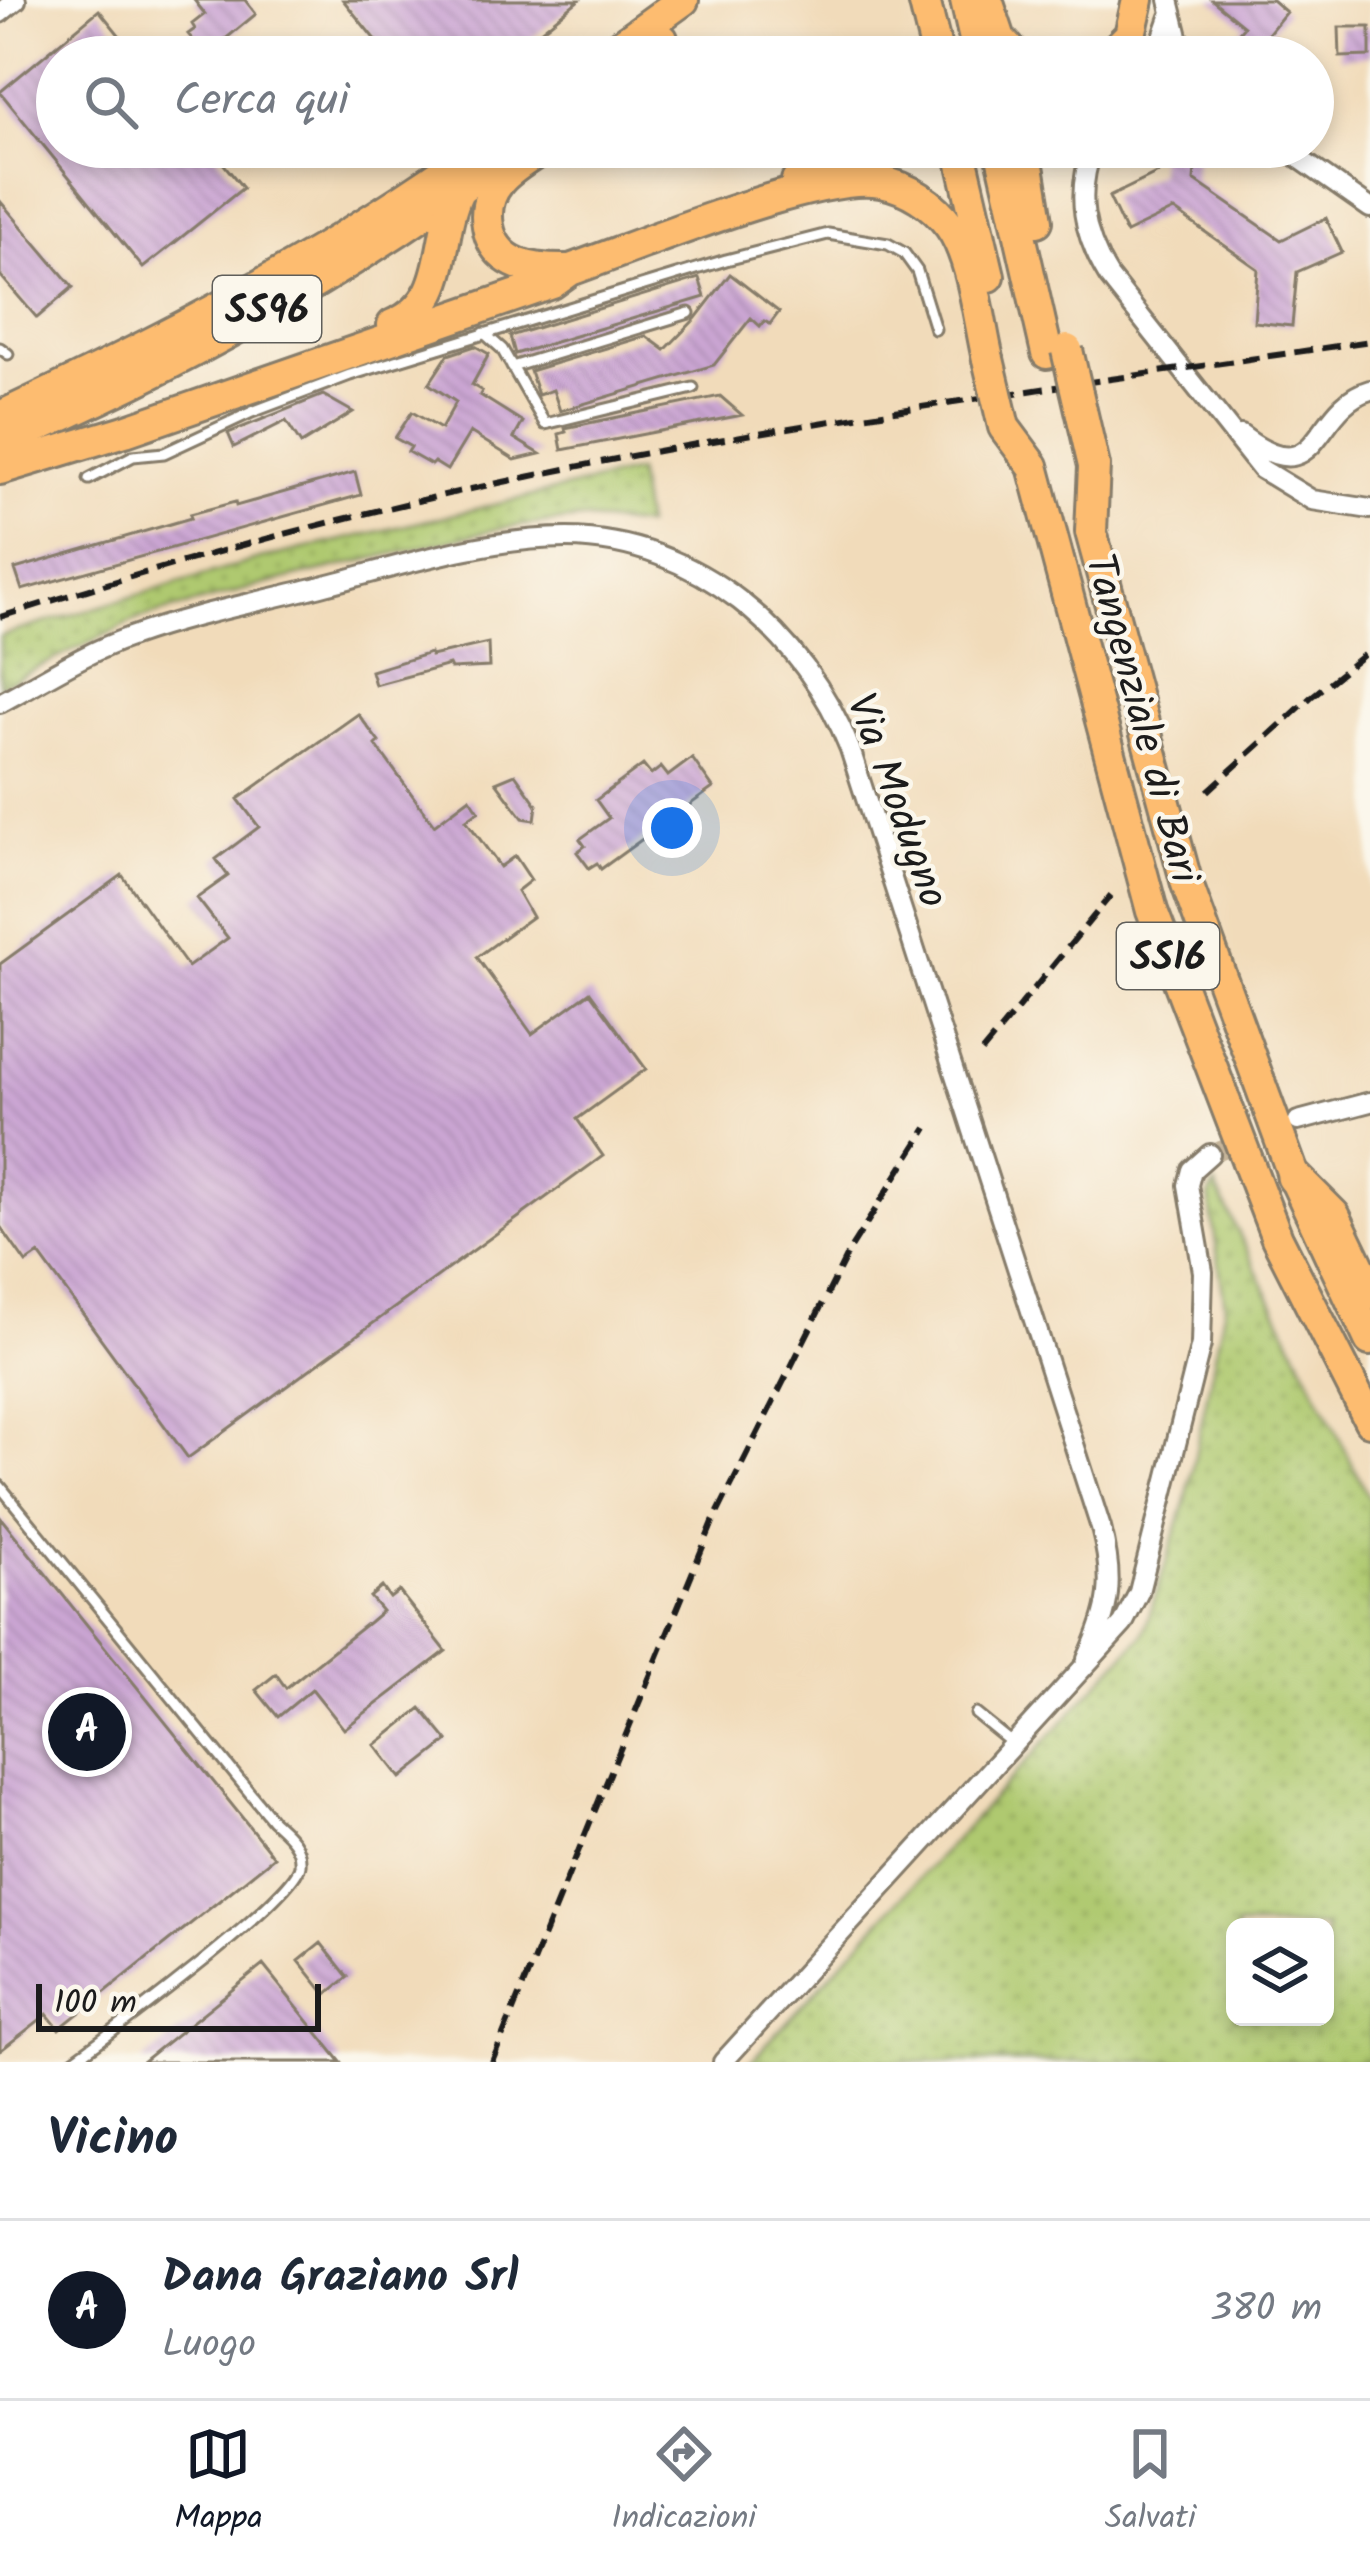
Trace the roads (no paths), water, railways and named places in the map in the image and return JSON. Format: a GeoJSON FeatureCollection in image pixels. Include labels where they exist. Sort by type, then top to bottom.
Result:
{"type":"FeatureCollection","features":[{"type":"Feature","properties":{"kind":"highway"},"geometry":{"type":"LineString","coordinates":[[1294,1177],[1334,1216],[1370,1293]]}},
{"type":"Feature","properties":{"kind":"main road"},"geometry":{"type":"LineString","coordinates":[[633,36],[682,0]]}},
{"type":"Feature","properties":{"kind":"main road"},"geometry":{"type":"LineString","coordinates":[[666,36],[706,0]]}},
{"type":"Feature","properties":{"kind":"main road"},"geometry":{"type":"LineString","coordinates":[[909,0],[913,36]]}},
{"type":"Feature","properties":{"kind":"main road"},"geometry":{"type":"LineString","coordinates":[[924,0],[933,36]]}},
{"type":"Feature","properties":{"kind":"main road"},"geometry":{"type":"LineString","coordinates":[[966,0],[974,36]]}},
{"type":"Feature","properties":{"kind":"main road"},"geometry":{"type":"LineString","coordinates":[[987,0],[999,36]]}},
{"type":"Feature","properties":{"kind":"main road"},"geometry":{"type":"LineString","coordinates":[[1129,36],[1138,0]]}},
{"type":"Feature","properties":{"kind":"main road","name":"SS96"},"geometry":{"type":"LineString","coordinates":[[0,417],[219,310],[447,168]]}},
{"type":"Feature","properties":{"kind":"main road","name":"SS96"},"geometry":{"type":"LineString","coordinates":[[0,443],[155,370],[254,316],[489,168]]}},
{"type":"Feature","properties":{"kind":"main road"},"geometry":{"type":"LineString","coordinates":[[515,168],[500,179],[490,196],[489,235],[500,253],[518,265],[540,271],[570,270]]}},
{"type":"Feature","properties":{"kind":"main road"},"geometry":{"type":"LineString","coordinates":[[734,213],[820,168]]}},
{"type":"Feature","properties":{"kind":"main road","name":"Tangenziale di Bari"},"geometry":{"type":"LineString","coordinates":[[962,168],[998,358],[1033,466],[1151,911],[1277,1238],[1370,1421]]}},
{"type":"Feature","properties":{"kind":"main road","name":"Tangenziale di Bari"},"geometry":{"type":"LineString","coordinates":[[1006,168],[1057,351],[1091,532],[1187,884],[1294,1177],[1370,1340]]}},
{"type":"Feature","properties":{"kind":"main road"},"geometry":{"type":"LineString","coordinates":[[1030,168],[1057,351]]}},
{"type":"Feature","properties":{"kind":"main road"},"geometry":{"type":"LineString","coordinates":[[0,470],[129,443],[336,358],[552,283],[570,270],[734,213],[851,181],[880,182],[934,207],[962,249],[998,358]]}},
{"type":"Feature","properties":{"kind":"main road"},"geometry":{"type":"LineString","coordinates":[[336,358],[413,317],[424,304],[439,270],[447,214],[458,191]]}},
{"type":"Feature","properties":{"kind":"street"},"geometry":{"type":"LineString","coordinates":[[0,13],[16,0]]}},
{"type":"Feature","properties":{"kind":"street"},"geometry":{"type":"LineString","coordinates":[[1162,36],[1170,6]]}},
{"type":"Feature","properties":{"kind":"street"},"geometry":{"type":"LineString","coordinates":[[1170,6],[1178,36]]}},
{"type":"Feature","properties":{"kind":"street"},"geometry":{"type":"LineString","coordinates":[[1088,168],[1082,193],[1093,250],[1246,453],[1280,484],[1312,500],[1370,509]]}},
{"type":"Feature","properties":{"kind":"street"},"geometry":{"type":"LineString","coordinates":[[1312,168],[1370,208]]}},
{"type":"Feature","properties":{"kind":"street"},"geometry":{"type":"LineString","coordinates":[[1228,425],[1264,452],[1293,457],[1315,446],[1348,400],[1370,390]]}},
{"type":"Feature","properties":{"kind":"street","name":"Via Modugno"},"geometry":{"type":"LineString","coordinates":[[0,703],[90,654],[146,632],[413,562],[525,541],[572,538],[644,552],[694,572],[758,614],[809,670],[843,732],[1101,1528],[1110,1563],[1109,1600],[1087,1659]]}},
{"type":"Feature","properties":{"kind":"street"},"geometry":{"type":"LineString","coordinates":[[1298,1121],[1370,1102]]}},
{"type":"Feature","properties":{"kind":"street"},"geometry":{"type":"LineString","coordinates":[[723,2062],[1123,1624],[1139,1592],[1201,1344],[1203,1273],[1188,1185],[1192,1170],[1210,1154]]}},
{"type":"Feature","properties":{"kind":"lane"},"geometry":{"type":"LineString","coordinates":[[89,479],[129,443],[164,452],[350,375],[828,234],[888,244],[904,253],[917,271],[935,329]]}},
{"type":"Feature","properties":{"kind":"lane"},"geometry":{"type":"LineString","coordinates":[[512,367],[689,313]]}},
{"type":"Feature","properties":{"kind":"lane"},"geometry":{"type":"LineString","coordinates":[[484,333],[502,349],[545,424],[693,388]]}},
{"type":"Feature","properties":{"kind":"lane"},"geometry":{"type":"LineString","coordinates":[[0,1486],[258,1804],[295,1841],[301,1861],[296,1878],[257,1915],[71,2062]]}},
{"type":"Feature","properties":{"kind":"lane"},"geometry":{"type":"LineString","coordinates":[[976,1714],[1013,1744]]}},
{"type":"Feature","properties":{"kind":"tunnel"},"geometry":{"type":"LineString","coordinates":[[1210,1154],[1283,1127]]}},
{"type":"Feature","properties":{"kind":"railway"},"geometry":{"type":"LineString","coordinates":[[0,617],[261,540],[527,477],[842,419],[1370,341]]}},
{"type":"Feature","properties":{"kind":"railway"},"geometry":{"type":"LineString","coordinates":[[1208,791],[1370,650]]}},
{"type":"Feature","properties":{"kind":"railway"},"geometry":{"type":"LineString","coordinates":[[982,1052],[1111,895]]}},
{"type":"Feature","properties":{"kind":"railway"},"geometry":{"type":"LineString","coordinates":[[492,2062],[713,1522],[849,1251],[927,1128]]}},
{"type":"Feature","properties":{"kind":"place","name":"Dana Graziano Srl"},"geometry":{"type":"Point","coordinates":[87,1732]}}]}
